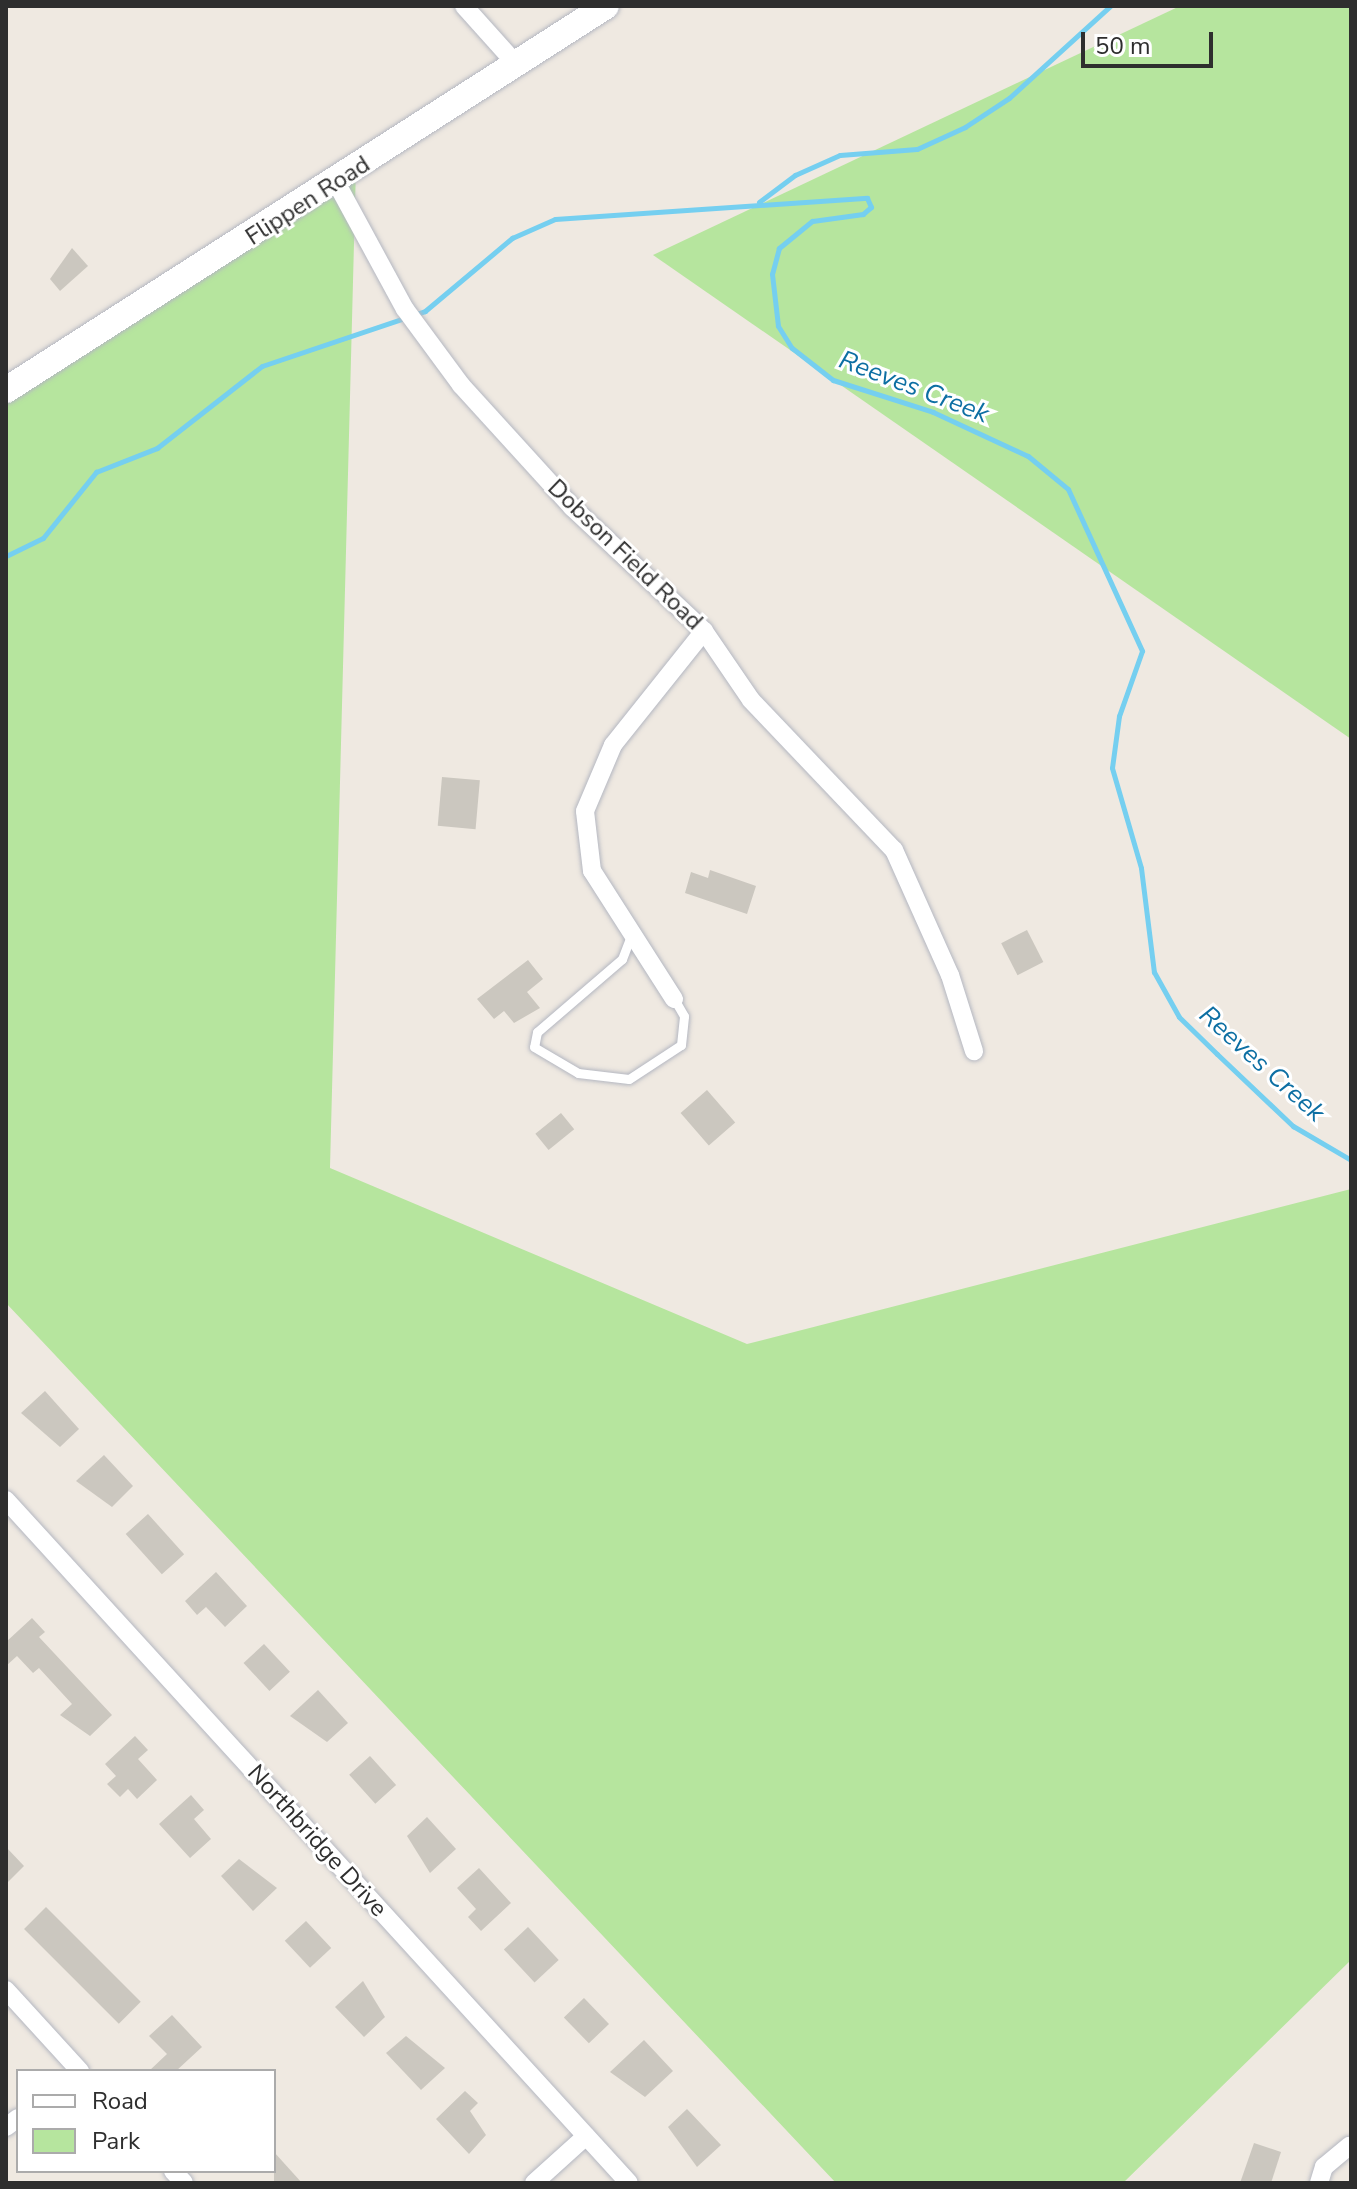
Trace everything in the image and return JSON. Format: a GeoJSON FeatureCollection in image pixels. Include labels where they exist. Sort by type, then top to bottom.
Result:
{"type":"FeatureCollection","features":[{"type":"Feature","properties":{"kind":"street"},"geometry":{"type":"LineString","coordinates":[[464,6],[516,64]]}},
{"type":"Feature","properties":{"kind":"street","name":"Flippen Road"},"geometry":{"type":"LineString","coordinates":[[6,390],[337,184],[606,6]]}},
{"type":"Feature","properties":{"kind":"street","name":"Dobson Field Road"},"geometry":{"type":"LineString","coordinates":[[337,184],[405,309],[461,385],[572,507],[704,631],[751,700],[898,858],[974,1051]]}},
{"type":"Feature","properties":{"kind":"street"},"geometry":{"type":"LineString","coordinates":[[674,999],[592,871],[585,811],[613,745],[704,631]]}},
{"type":"Feature","properties":{"kind":"street","name":"Northbridge Drive"},"geometry":{"type":"LineString","coordinates":[[6,1500],[629,2183]]}},
{"type":"Feature","properties":{"kind":"street"},"geometry":{"type":"LineString","coordinates":[[6,1990],[78,2069]]}},
{"type":"Feature","properties":{"kind":"street"},"geometry":{"type":"LineString","coordinates":[[534,2183],[586,2136]]}},
{"type":"Feature","properties":{"kind":"street"},"geometry":{"type":"LineString","coordinates":[[1319,2183],[1324,2167],[1349,2146]]}},
{"type":"Feature","properties":{"kind":"lane"},"geometry":{"type":"LineString","coordinates":[[632,933],[616,966],[537,1032],[534,1047],[578,1073],[629,1079],[681,1045],[684,1016],[674,999]]}},
{"type":"Feature","properties":{"kind":"green space"},"geometry":{"type":"Polygon","coordinates":[[[1180,6],[1351,6],[1351,739],[653,255],[1180,6]]]}},
{"type":"Feature","properties":{"kind":"green space"},"geometry":{"type":"Polygon","coordinates":[[[356,166],[330,1168],[747,1344],[1351,1189],[1351,1960],[1123,2183],[836,2183],[6,1303],[6,394],[356,166]]]}},
{"type":"Feature","properties":{"kind":"building"},"geometry":{"type":"Polygon","coordinates":[[[72,248],[88,266],[60,291],[50,279],[72,248]]]}},
{"type":"Feature","properties":{"kind":"building"},"geometry":{"type":"Polygon","coordinates":[[[442,777],[480,780],[476,829],[438,826],[442,777]]]}},
{"type":"Feature","properties":{"kind":"building"},"geometry":{"type":"Polygon","coordinates":[[[710,870],[756,886],[747,914],[685,893],[691,872],[708,878],[710,870]]]}},
{"type":"Feature","properties":{"kind":"building"},"geometry":{"type":"Polygon","coordinates":[[[1027,930],[1043,962],[1018,975],[1001,943],[1027,930]]]}},
{"type":"Feature","properties":{"kind":"building"},"geometry":{"type":"Polygon","coordinates":[[[528,960],[543,979],[527,992],[540,1008],[514,1023],[504,1011],[494,1019],[477,999],[528,960]]]}},
{"type":"Feature","properties":{"kind":"building"},"geometry":{"type":"Polygon","coordinates":[[[707,1090],[735,1122],[709,1145],[681,1113],[707,1090]]]}},
{"type":"Feature","properties":{"kind":"building"},"geometry":{"type":"Polygon","coordinates":[[[561,1113],[574,1129],[549,1150],[535,1134],[561,1113]]]}},
{"type":"Feature","properties":{"kind":"building"},"geometry":{"type":"Polygon","coordinates":[[[45,1391],[79,1429],[60,1447],[21,1413],[45,1391]]]}},
{"type":"Feature","properties":{"kind":"building"},"geometry":{"type":"Polygon","coordinates":[[[104,1455],[133,1486],[112,1507],[76,1481],[104,1455]]]}},
{"type":"Feature","properties":{"kind":"building"},"geometry":{"type":"Polygon","coordinates":[[[148,1514],[184,1554],[162,1574],[126,1534],[148,1514]]]}},
{"type":"Feature","properties":{"kind":"building"},"geometry":{"type":"Polygon","coordinates":[[[216,1572],[247,1606],[225,1627],[206,1607],[197,1615],[185,1601],[216,1572]]]}},
{"type":"Feature","properties":{"kind":"building"},"geometry":{"type":"Polygon","coordinates":[[[32,1618],[45,1632],[39,1637],[112,1715],[90,1736],[60,1715],[72,1704],[39,1668],[33,1673],[17,1656],[6,1666],[6,1642],[32,1618]]]}},
{"type":"Feature","properties":{"kind":"building"},"geometry":{"type":"Polygon","coordinates":[[[264,1644],[290,1672],[269,1691],[244,1663],[264,1644]]]}},
{"type":"Feature","properties":{"kind":"building"},"geometry":{"type":"Polygon","coordinates":[[[318,1690],[348,1723],[327,1742],[290,1716],[318,1690]]]}},
{"type":"Feature","properties":{"kind":"building"},"geometry":{"type":"Polygon","coordinates":[[[135,1736],[148,1750],[138,1759],[157,1780],[137,1799],[128,1789],[120,1797],[107,1784],[116,1776],[105,1764],[135,1736]]]}},
{"type":"Feature","properties":{"kind":"building"},"geometry":{"type":"Polygon","coordinates":[[[370,1756],[396,1785],[375,1804],[349,1775],[370,1756]]]}},
{"type":"Feature","properties":{"kind":"building"},"geometry":{"type":"Polygon","coordinates":[[[191,1795],[204,1810],[194,1819],[211,1839],[190,1858],[159,1824],[191,1795]]]}},
{"type":"Feature","properties":{"kind":"building"},"geometry":{"type":"Polygon","coordinates":[[[427,1817],[456,1849],[430,1873],[407,1836],[427,1817]]]}},
{"type":"Feature","properties":{"kind":"building"},"geometry":{"type":"Polygon","coordinates":[[[6,1847],[24,1866],[6,1884],[6,1847]]]}},
{"type":"Feature","properties":{"kind":"building"},"geometry":{"type":"Polygon","coordinates":[[[239,1859],[277,1888],[253,1911],[221,1876],[239,1859]]]}},
{"type":"Feature","properties":{"kind":"building"},"geometry":{"type":"Polygon","coordinates":[[[479,1868],[511,1903],[481,1931],[468,1917],[476,1909],[457,1888],[479,1868]]]}},
{"type":"Feature","properties":{"kind":"building"},"geometry":{"type":"Polygon","coordinates":[[[46,1907],[141,2002],[119,2024],[24,1929],[46,1907]]]}},
{"type":"Feature","properties":{"kind":"building"},"geometry":{"type":"Polygon","coordinates":[[[306,1921],[331,1948],[310,1968],[285,1941],[306,1921]]]}},
{"type":"Feature","properties":{"kind":"building"},"geometry":{"type":"Polygon","coordinates":[[[528,1927],[559,1960],[535,1982],[504,1950],[528,1927]]]}},
{"type":"Feature","properties":{"kind":"building"},"geometry":{"type":"Polygon","coordinates":[[[363,1981],[385,2017],[364,2037],[335,2007],[363,1981]]]}},
{"type":"Feature","properties":{"kind":"building"},"geometry":{"type":"Polygon","coordinates":[[[584,1998],[609,2024],[589,2043],[564,2017],[584,1998]]]}},
{"type":"Feature","properties":{"kind":"building"},"geometry":{"type":"Polygon","coordinates":[[[172,2015],[202,2047],[178,2069],[151,2069],[167,2054],[149,2036],[172,2015]]]}},
{"type":"Feature","properties":{"kind":"building"},"geometry":{"type":"Polygon","coordinates":[[[406,2036],[445,2068],[421,2090],[386,2053],[406,2036]]]}},
{"type":"Feature","properties":{"kind":"building"},"geometry":{"type":"Polygon","coordinates":[[[644,2040],[673,2071],[645,2097],[610,2072],[644,2040]]]}},
{"type":"Feature","properties":{"kind":"building"},"geometry":{"type":"Polygon","coordinates":[[[465,2091],[478,2103],[470,2111],[486,2135],[469,2154],[436,2119],[465,2091]]]}},
{"type":"Feature","properties":{"kind":"building"},"geometry":{"type":"Polygon","coordinates":[[[687,2109],[721,2145],[697,2167],[668,2127],[687,2109]]]}},
{"type":"Feature","properties":{"kind":"building"},"geometry":{"type":"Polygon","coordinates":[[[1254,2143],[1281,2152],[1271,2183],[1240,2183],[1254,2143]]]}},
{"type":"Feature","properties":{"kind":"building"},"geometry":{"type":"Polygon","coordinates":[[[276,2154],[302,2183],[274,2183],[276,2173],[276,2154]]]}},
{"type":"Feature","properties":{"kind":"waterway","name":"Reeves Creek"},"geometry":{"type":"LineString","coordinates":[[759,202],[795,175],[840,155],[917,149],[965,127],[1009,98],[1110,6]]}},
{"type":"Feature","properties":{"kind":"waterway","name":"Reeves Creek"},"geometry":{"type":"LineString","coordinates":[[6,556],[43,538],[96,472],[157,448],[262,366],[425,311],[512,238],[555,219],[867,198],[871,207],[863,214],[812,221],[779,248],[772,274],[778,326],[792,348],[833,380],[933,412],[1028,456],[1068,489],[1142,651],[1119,716],[1112,768],[1141,868],[1154,972],[1179,1017],[1217,1054],[1293,1126],[1351,1160]]}}]}
